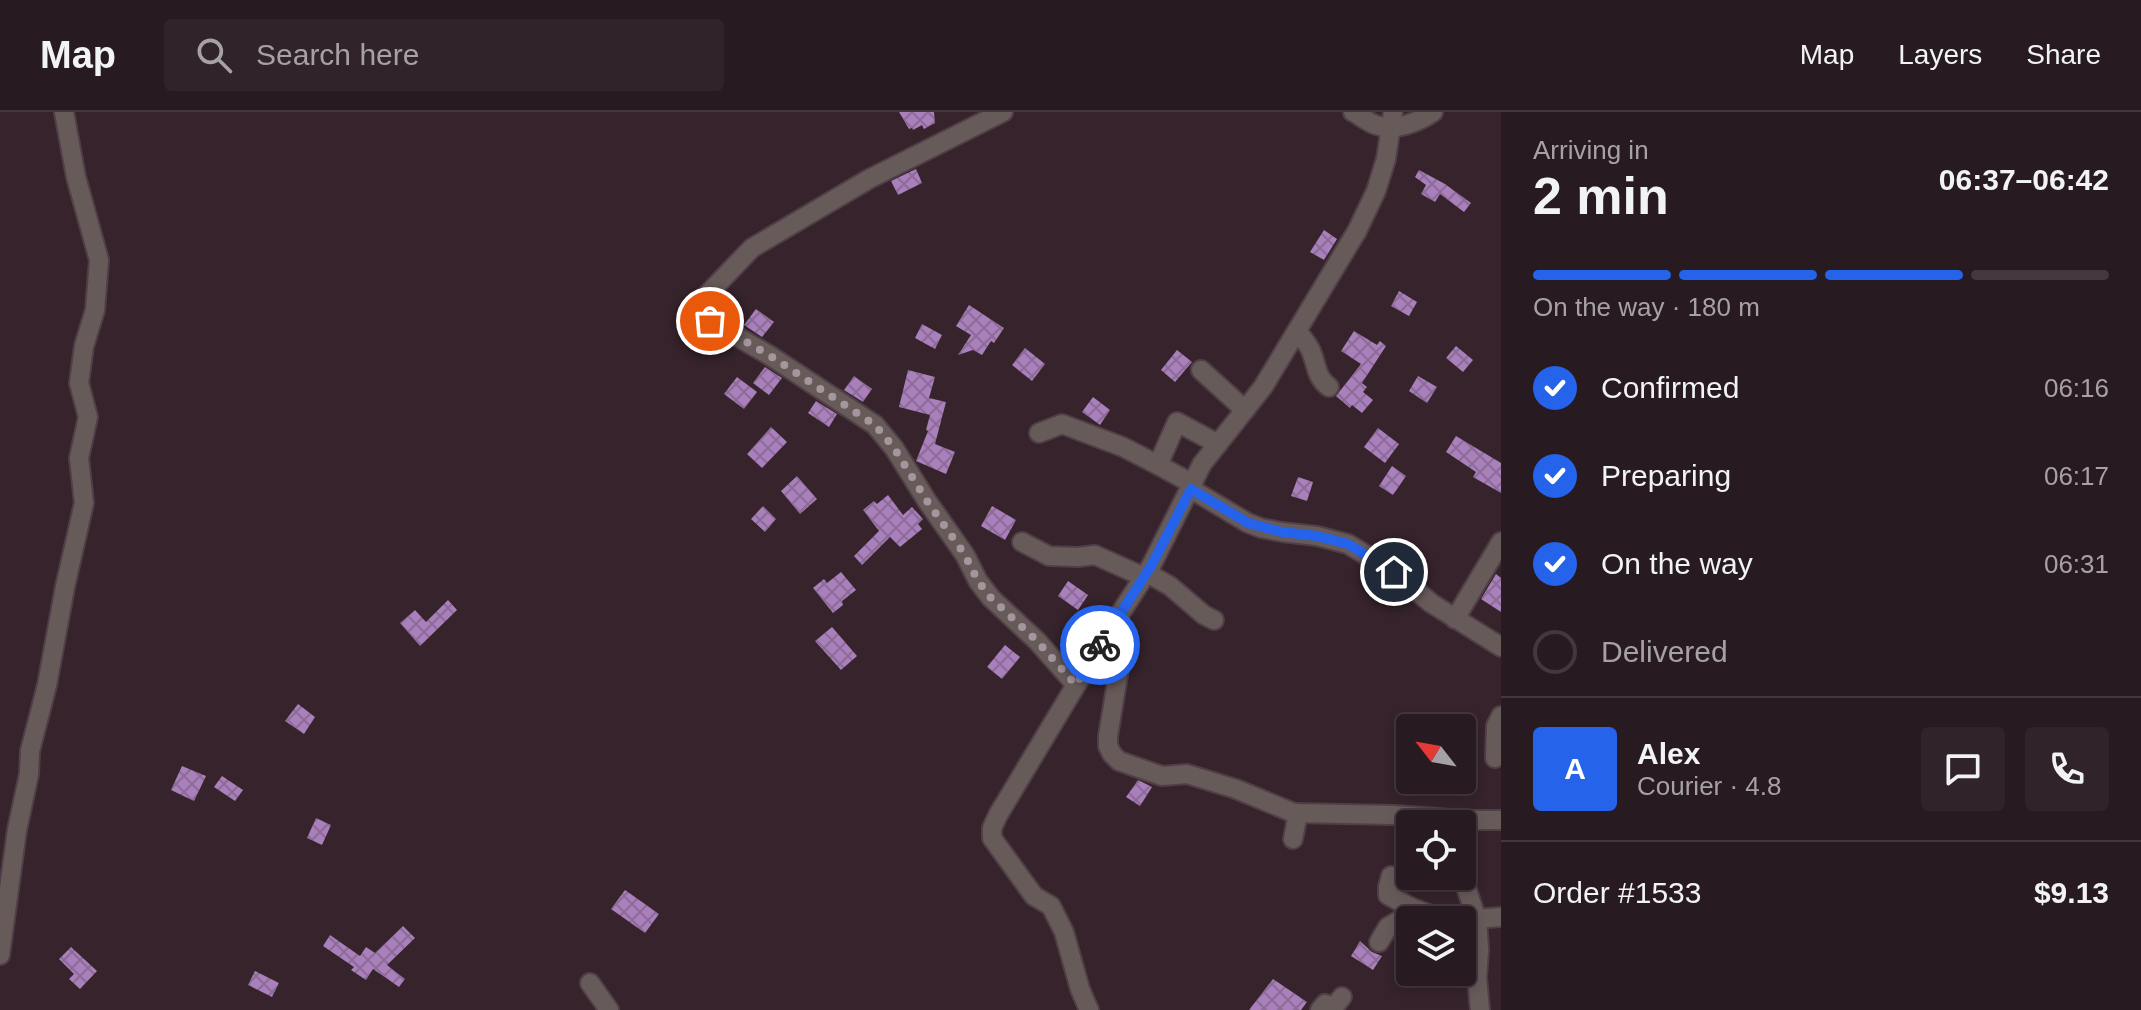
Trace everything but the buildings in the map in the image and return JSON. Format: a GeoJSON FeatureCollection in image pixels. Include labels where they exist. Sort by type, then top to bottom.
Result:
{"type":"FeatureCollection","features":[{"type":"Feature","properties":{"kind":"street"},"geometry":{"type":"LineString","coordinates":[[0,955],[30,751],[47,685],[84,503],[79,458],[88,417],[79,383],[84,346],[95,310],[99,260],[76,177],[64,112]]}},
{"type":"Feature","properties":{"kind":"street"},"geometry":{"type":"LineString","coordinates":[[1003,112],[869,179],[752,248],[704,298],[700,307],[701,313],[710,321],[769,355],[875,425],[894,448],[991,598],[1037,641],[1076,685]]}},
{"type":"Feature","properties":{"kind":"street"},"geometry":{"type":"LineString","coordinates":[[1353,112],[1378,127],[1392,119],[1417,122],[1433,112]]}},
{"type":"Feature","properties":{"kind":"street"},"geometry":{"type":"LineString","coordinates":[[1089,1010],[1064,932],[1051,906],[1034,896],[992,838],[992,828],[1076,685],[1146,575],[1202,464],[1263,387],[1357,231],[1376,191],[1386,159],[1392,119]]}},
{"type":"Feature","properties":{"kind":"street"},"geometry":{"type":"LineString","coordinates":[[1297,331],[1310,348],[1316,371],[1329,387]]}},
{"type":"Feature","properties":{"kind":"street"},"geometry":{"type":"LineString","coordinates":[[1201,370],[1245,410]]}},
{"type":"Feature","properties":{"kind":"street"},"geometry":{"type":"LineString","coordinates":[[1158,465],[1177,422],[1218,444]]}},
{"type":"Feature","properties":{"kind":"street"},"geometry":{"type":"LineString","coordinates":[[1039,433],[1062,424],[1158,465],[1248,523],[1348,544],[1394,572],[1431,603],[1501,647]]}},
{"type":"Feature","properties":{"kind":"street"},"geometry":{"type":"LineString","coordinates":[[1022,542],[1049,556],[1095,555],[1146,575],[1170,586],[1214,620]]}},
{"type":"Feature","properties":{"kind":"street"},"geometry":{"type":"LineString","coordinates":[[1455,619],[1501,542]]}},
{"type":"Feature","properties":{"kind":"street"},"geometry":{"type":"LineString","coordinates":[[1119,615],[1123,645],[1108,736],[1108,746],[1119,761],[1162,776],[1187,774],[1298,813],[1396,815]]}},
{"type":"Feature","properties":{"kind":"street"},"geometry":{"type":"LineString","coordinates":[[1495,758],[1496,726],[1501,716]]}},
{"type":"Feature","properties":{"kind":"street"},"geometry":{"type":"LineString","coordinates":[[1293,839],[1298,813]]}},
{"type":"Feature","properties":{"kind":"street"},"geometry":{"type":"LineString","coordinates":[[1476,820],[1501,820]]}},
{"type":"Feature","properties":{"kind":"street"},"geometry":{"type":"LineString","coordinates":[[1391,876],[1388,895],[1408,906]]}},
{"type":"Feature","properties":{"kind":"street"},"geometry":{"type":"LineString","coordinates":[[1476,919],[1501,917]]}},
{"type":"Feature","properties":{"kind":"street"},"geometry":{"type":"LineString","coordinates":[[1379,942],[1388,927],[1396,922]]}},
{"type":"Feature","properties":{"kind":"street"},"geometry":{"type":"LineString","coordinates":[[1476,941],[1479,950],[1477,977],[1480,1010]]}},
{"type":"Feature","properties":{"kind":"street"},"geometry":{"type":"LineString","coordinates":[[590,983],[609,1010]]}},
{"type":"Feature","properties":{"kind":"street"},"geometry":{"type":"LineString","coordinates":[[1320,1010],[1325,1004],[1334,1007],[1342,997]]}},
{"type":"Feature","properties":{"kind":"way so far"},"geometry":{"type":"LineString","coordinates":[[710,321],[769,355],[875,425],[894,448],[991,598],[1037,641],[1076,685],[1100,645]]}},
{"type":"Feature","properties":{"kind":"route"},"geometry":{"type":"LineString","coordinates":[[1100,645],[1151,566],[1191,489],[1248,523],[1348,544],[1394,572]]}}]}
